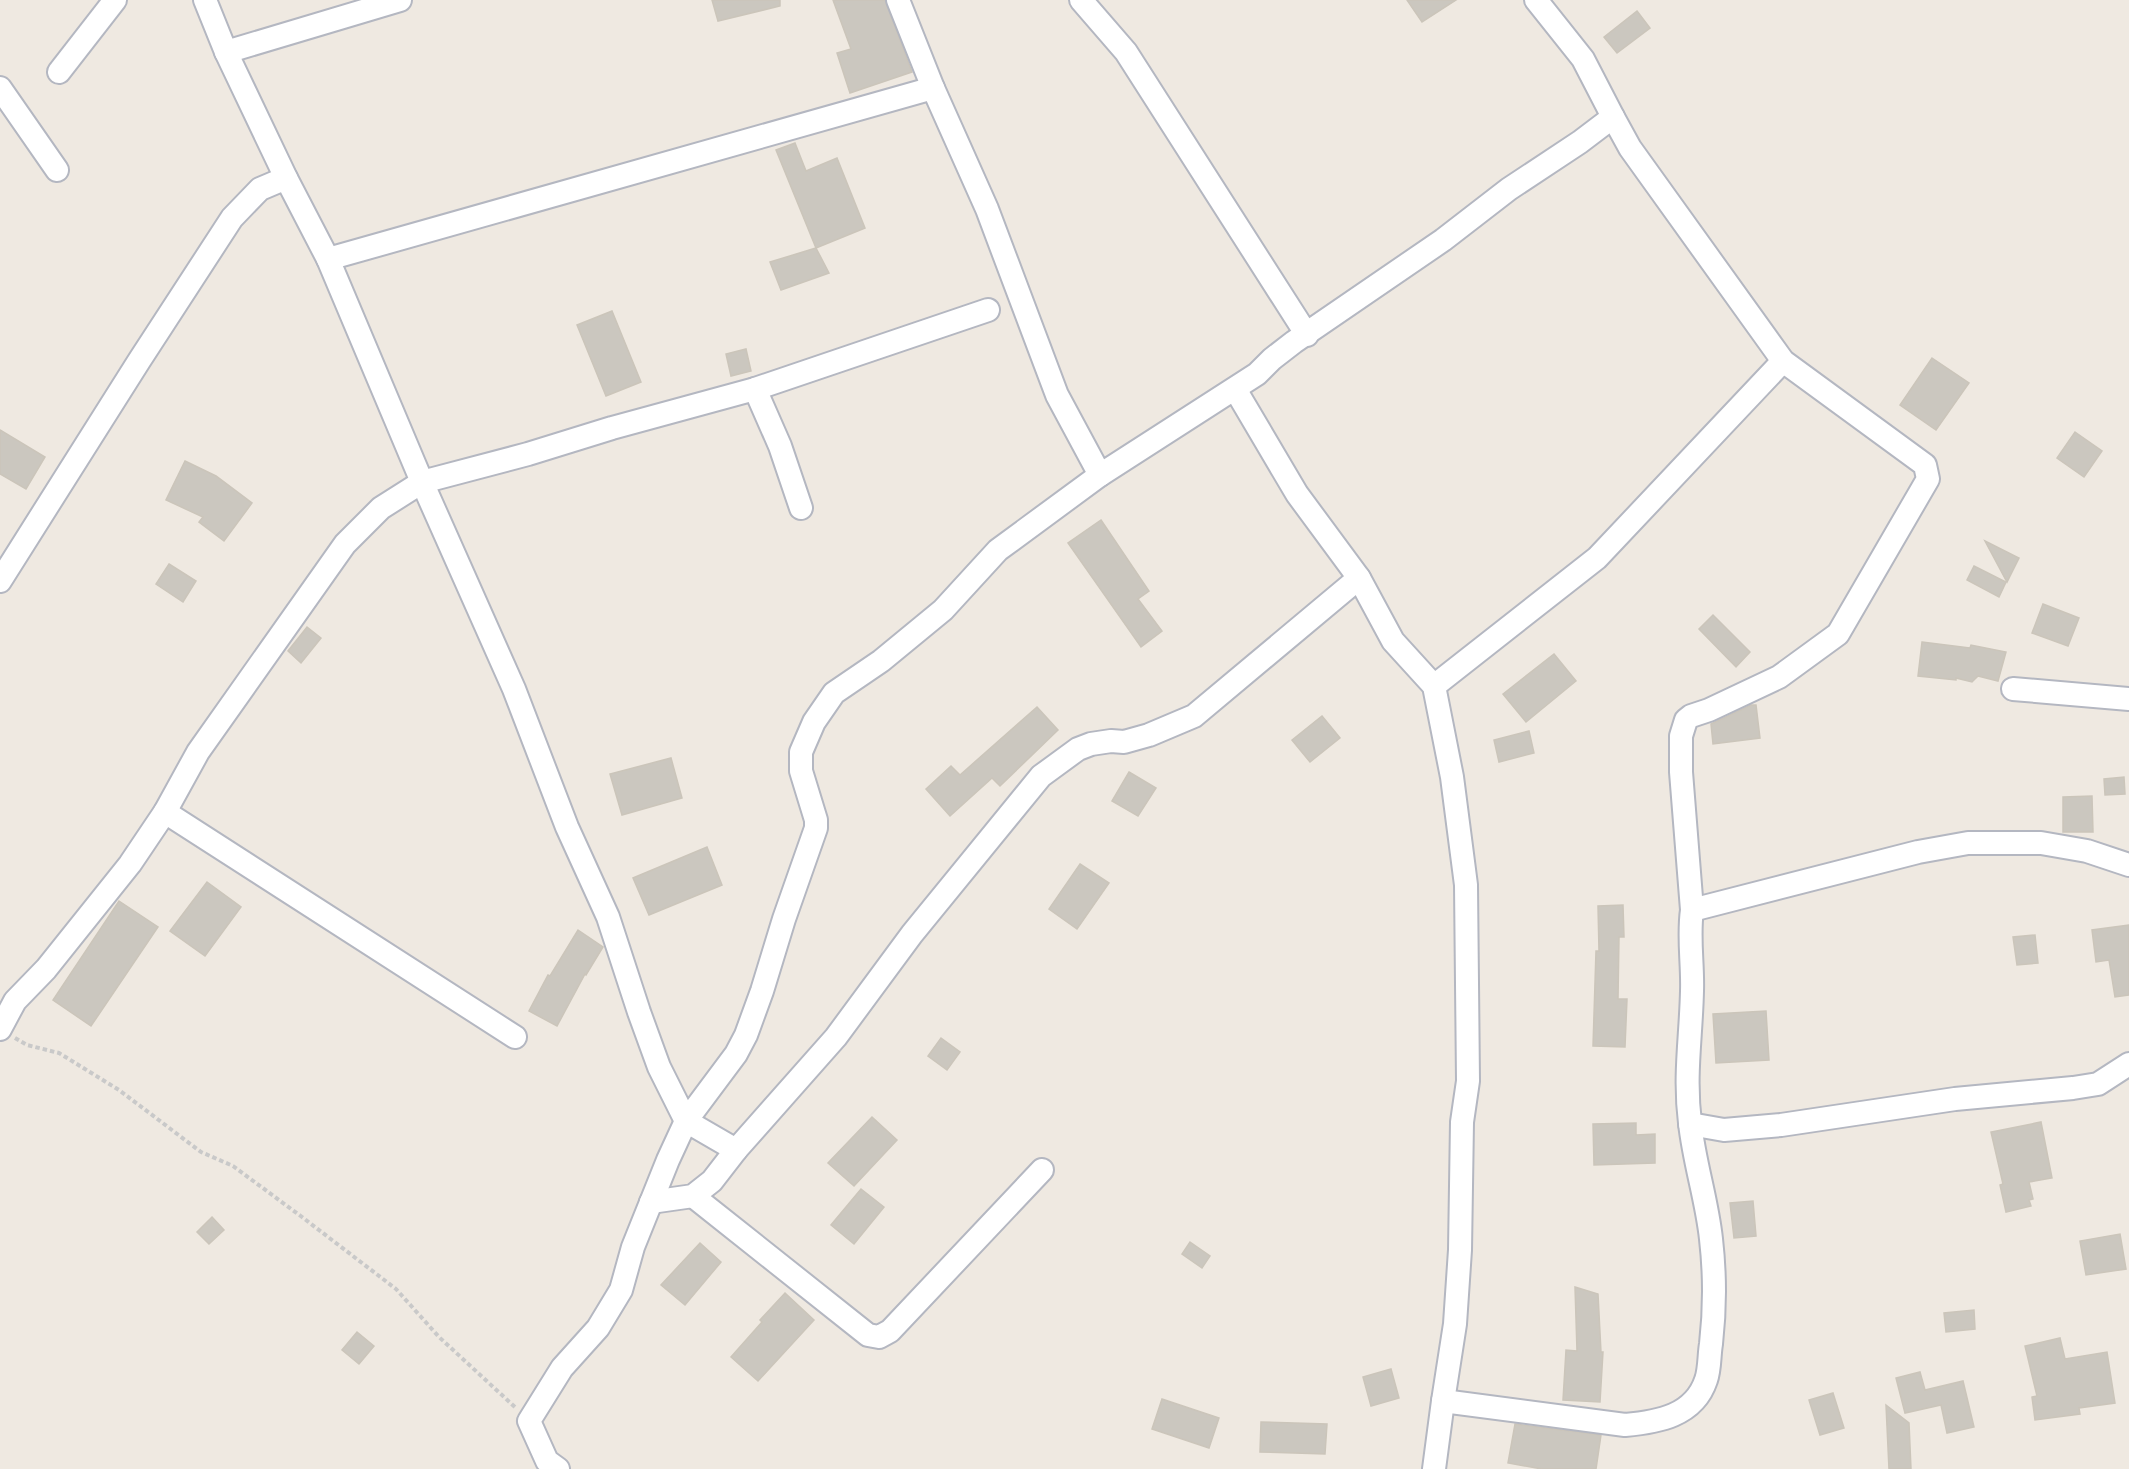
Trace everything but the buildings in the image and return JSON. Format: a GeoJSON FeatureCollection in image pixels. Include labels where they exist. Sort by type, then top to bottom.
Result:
{"type":"FeatureCollection","features":[{"type":"Feature","properties":{"kind":"street"},"geometry":{"type":"LineString","coordinates":[[59,72],[115,0]]}},
{"type":"Feature","properties":{"kind":"street"},"geometry":{"type":"LineString","coordinates":[[205,0],[226,52],[327,258],[422,482],[514,689],[567,827],[608,917],[659,1067],[686,1121],[736,1150]]}},
{"type":"Feature","properties":{"kind":"street"},"geometry":{"type":"LineString","coordinates":[[226,52],[400,0]]}},
{"type":"Feature","properties":{"kind":"street"},"geometry":{"type":"LineString","coordinates":[[898,0],[933,88],[987,209],[1057,395],[1100,475]]}},
{"type":"Feature","properties":{"kind":"street"},"geometry":{"type":"LineString","coordinates":[[1081,0],[1126,52],[1307,335]]}},
{"type":"Feature","properties":{"kind":"street"},"geometry":{"type":"LineString","coordinates":[[1443,1401],[1625,1425],[1655,1423],[1680,1412],[1695,1399],[1707,1379],[1715,1308],[1711,1238],[1690,1124],[1686,1077],[1692,1002],[1689,930],[1692,910],[1681,772],[1681,736],[1686,720],[1779,677],[1838,634],[1928,479],[1925,465],[1783,361],[1630,148],[1583,59],[1536,0]]}},
{"type":"Feature","properties":{"kind":"street"},"geometry":{"type":"LineString","coordinates":[[0,88],[57,170]]}},
{"type":"Feature","properties":{"kind":"street"},"geometry":{"type":"LineString","coordinates":[[327,258],[933,88]]}},
{"type":"Feature","properties":{"kind":"street"},"geometry":{"type":"LineString","coordinates":[[558,1469],[547,1461],[530,1421],[562,1368],[598,1328],[621,1290],[633,1247],[686,1121],[736,1054],[746,1035],[814,836],[816,820],[801,771],[800,761],[804,742],[814,722],[834,693],[881,661],[943,610],[998,550],[1100,475],[1257,374],[1272,359],[1443,240],[1509,189],[1613,117]]}},
{"type":"Feature","properties":{"kind":"street"},"geometry":{"type":"LineString","coordinates":[[0,581],[232,218],[260,189],[286,178]]}},
{"type":"Feature","properties":{"kind":"street"},"geometry":{"type":"LineString","coordinates":[[4,1032],[15,1001],[46,969],[130,864],[165,813],[198,752],[345,543],[381,508],[422,482],[755,389],[988,310]]}},
{"type":"Feature","properties":{"kind":"street"},"geometry":{"type":"LineString","coordinates":[[1434,686],[1597,558],[1783,361]]}},
{"type":"Feature","properties":{"kind":"street"},"geometry":{"type":"LineString","coordinates":[[755,389],[780,446],[801,508]]}},
{"type":"Feature","properties":{"kind":"street"},"geometry":{"type":"LineString","coordinates":[[1234,390],[1297,494],[1359,578],[1393,641],[1434,686],[1452,777],[1466,885],[1468,1081],[1462,1122],[1460,1250],[1455,1324],[1434,1469]]}},
{"type":"Feature","properties":{"kind":"street"},"geometry":{"type":"LineString","coordinates":[[651,1202],[693,1196],[712,1180],[836,1037],[912,934],[1041,776],[1078,749],[1090,744],[1132,739],[1194,716],[1359,578]]}},
{"type":"Feature","properties":{"kind":"street"},"geometry":{"type":"LineString","coordinates":[[2013,689],[2129,699]]}},
{"type":"Feature","properties":{"kind":"street"},"geometry":{"type":"LineString","coordinates":[[165,813],[515,1037]]}},
{"type":"Feature","properties":{"kind":"street"},"geometry":{"type":"LineString","coordinates":[[1692,910],[1918,852],[1968,843],[2041,843],[2087,852],[2129,865]]}},
{"type":"Feature","properties":{"kind":"street"},"geometry":{"type":"LineString","coordinates":[[1690,1124],[1724,1131],[1781,1125],[1955,1099],[2073,1088],[2098,1084],[2128,1068]]}},
{"type":"Feature","properties":{"kind":"street"},"geometry":{"type":"LineString","coordinates":[[693,1196],[868,1335],[879,1337],[890,1332],[1042,1170]]}},
{"type":"Feature","properties":{"kind":"path"},"geometry":{"type":"LineString","coordinates":[[4,1032],[27,1045],[59,1053],[119,1090],[201,1152],[232,1166],[302,1217],[396,1288],[439,1337],[530,1421]]}}]}
